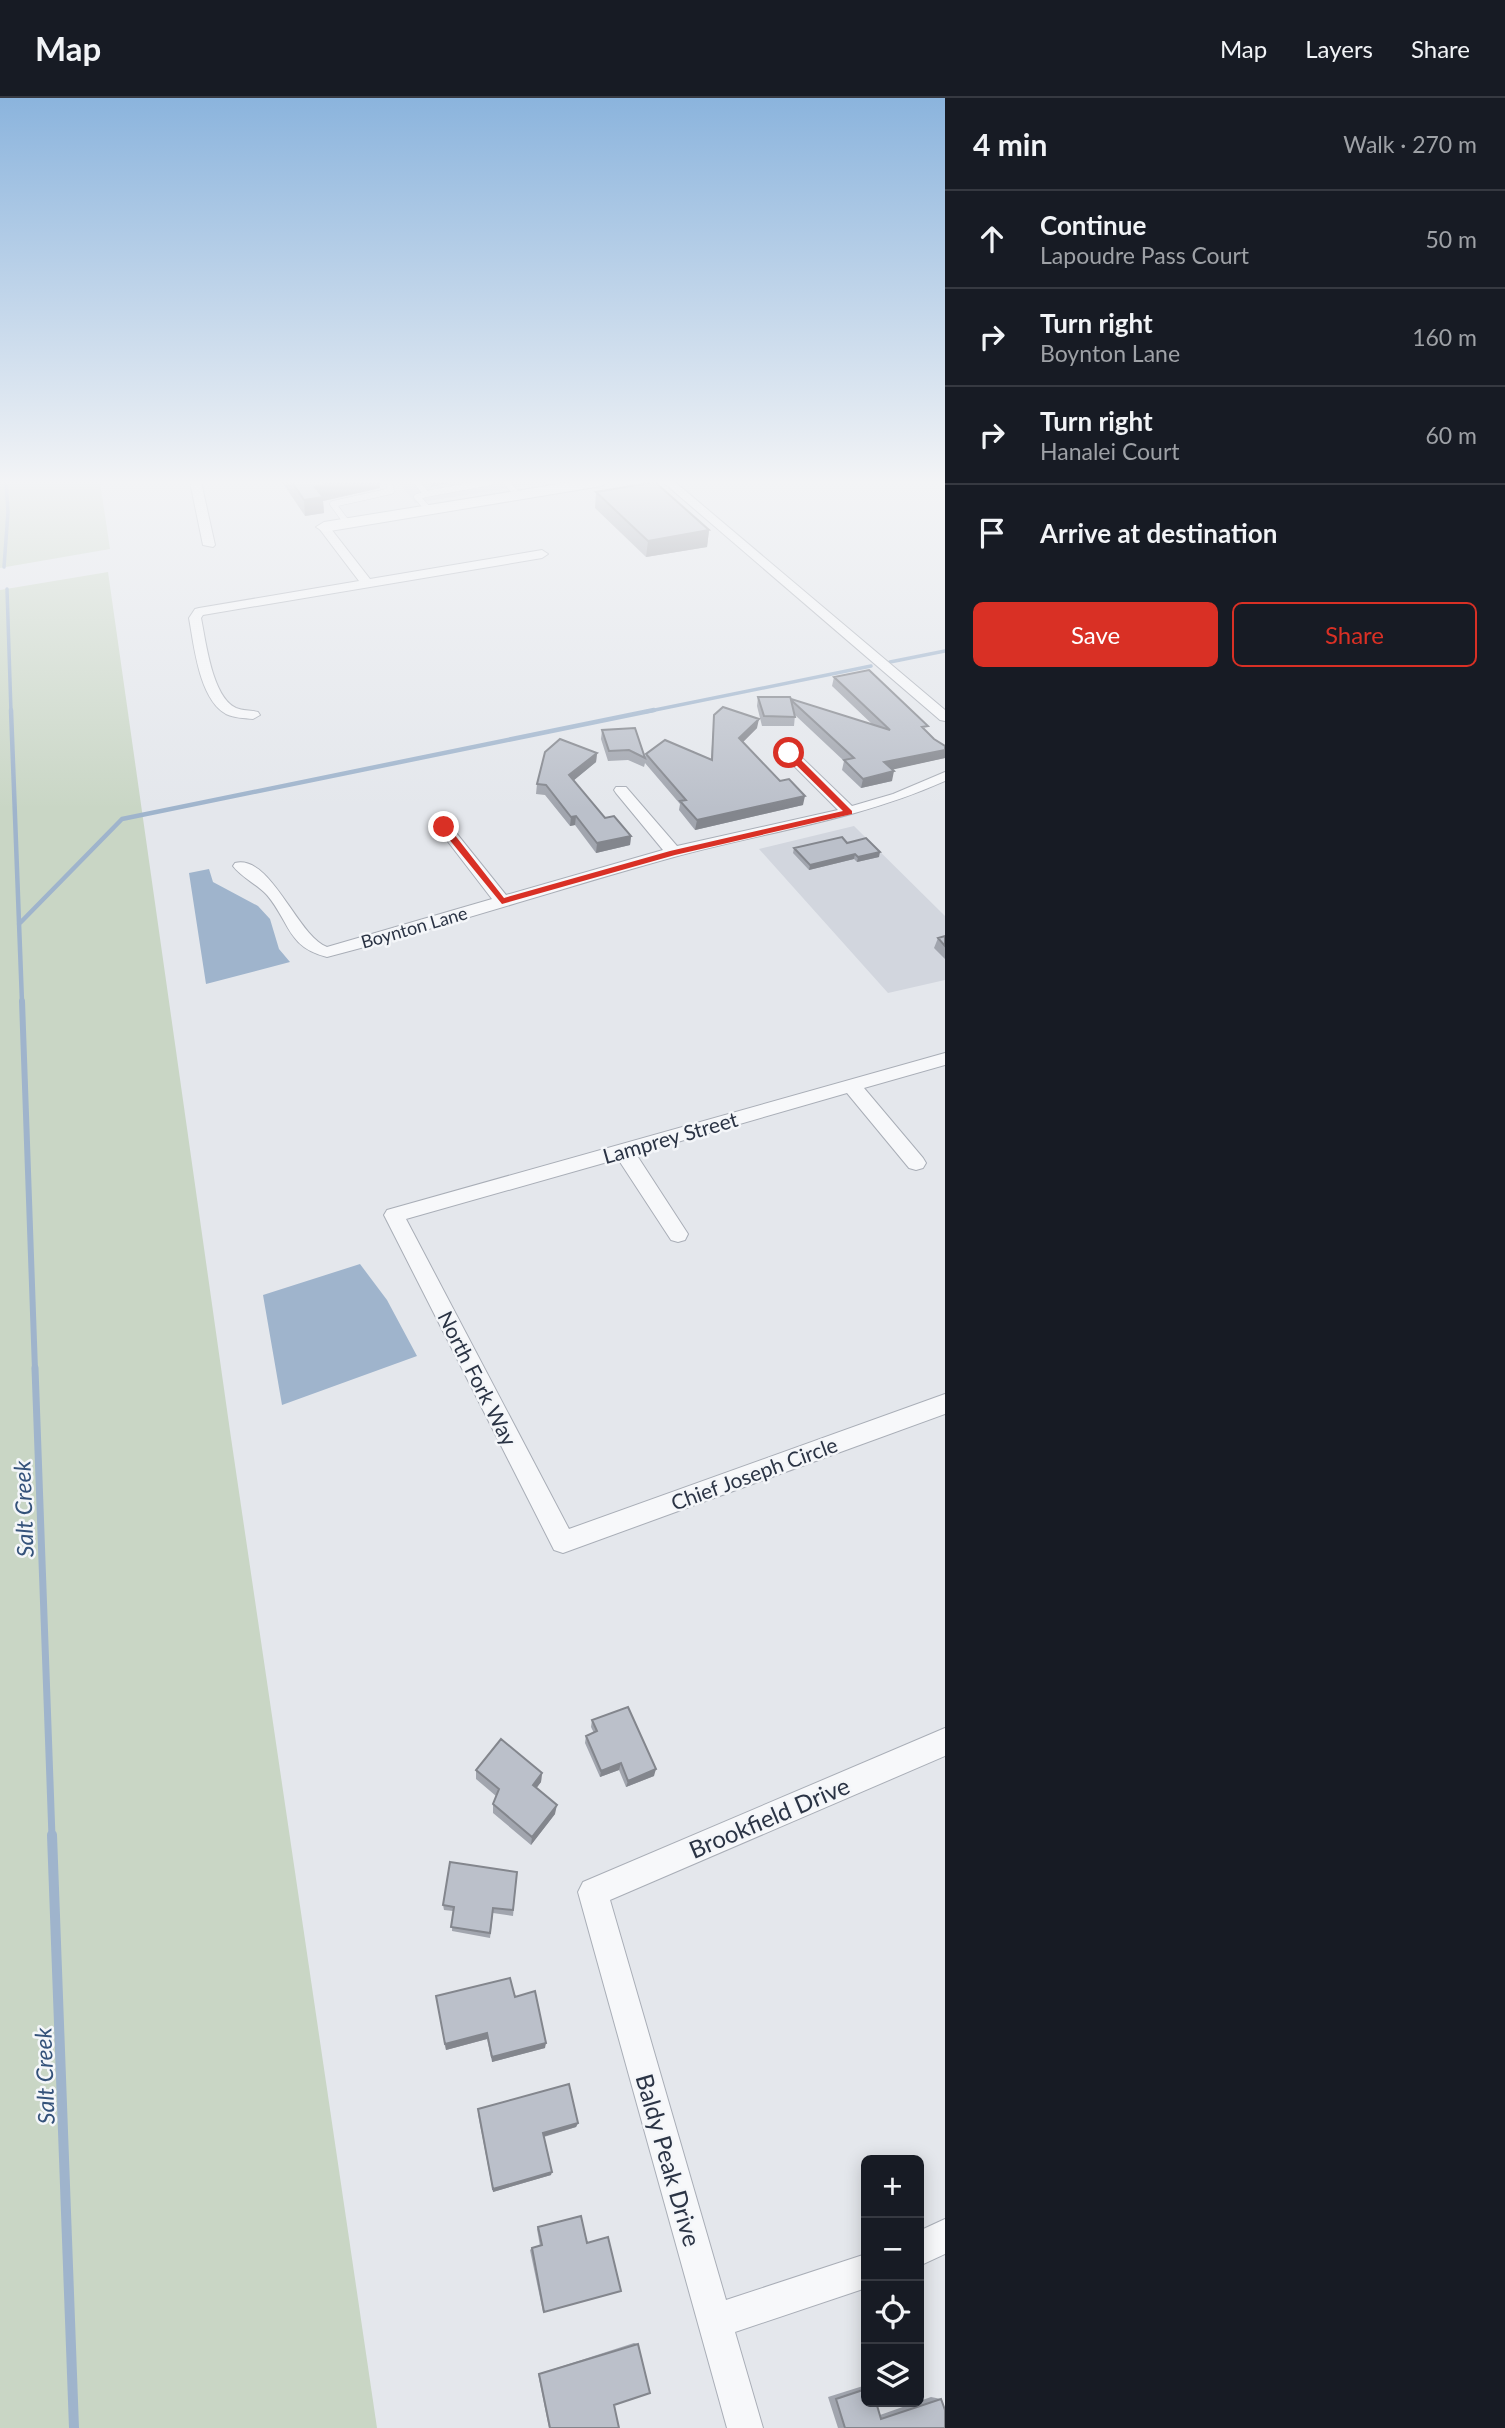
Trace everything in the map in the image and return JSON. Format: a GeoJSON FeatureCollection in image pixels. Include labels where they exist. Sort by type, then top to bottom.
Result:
{"type":"FeatureCollection","features":[{"type":"Feature","properties":{"kind":"street"},"geometry":{"type":"LineString","coordinates":[[253,715],[232,712],[223,706],[205,669],[195,618],[199,612],[327,591]]}},
{"type":"Feature","properties":{"kind":"street"},"geometry":{"type":"LineString","coordinates":[[796,591],[945,717]]}},
{"type":"Feature","properties":{"kind":"street"},"geometry":{"type":"LineString","coordinates":[[789,753],[849,812]]}},
{"type":"Feature","properties":{"kind":"street","name":"Boynton Lane"},"geometry":{"type":"LineString","coordinates":[[241,866],[275,894],[307,945],[315,951],[327,952],[673,852],[849,812],[898,797],[945,776]]}},
{"type":"Feature","properties":{"kind":"street"},"geometry":{"type":"LineString","coordinates":[[621,790],[673,852]]}},
{"type":"Feature","properties":{"kind":"street"},"geometry":{"type":"LineString","coordinates":[[444,827],[502,901]]}},
{"type":"Feature","properties":{"kind":"street","name":"Lamprey Street"},"geometry":{"type":"LineString","coordinates":[[394,1215],[945,1059]]}},
{"type":"Feature","properties":{"kind":"street"},"geometry":{"type":"LineString","coordinates":[[852,1086],[916,1163]]}},
{"type":"Feature","properties":{"kind":"street"},"geometry":{"type":"LineString","coordinates":[[623,1150],[678,1234]]}},
{"type":"Feature","properties":{"kind":"street","name":"North Fork Way"},"geometry":{"type":"LineString","coordinates":[[394,1215],[563,1542]]}},
{"type":"Feature","properties":{"kind":"street","name":"Chief Joseph Circle"},"geometry":{"type":"LineString","coordinates":[[563,1542],[945,1404]]}},
{"type":"Feature","properties":{"kind":"street","name":"Brookfield Drive"},"geometry":{"type":"LineString","coordinates":[[593,1892],[945,1742]]}},
{"type":"Feature","properties":{"kind":"street","name":"Baldy Peak Drive"},"geometry":{"type":"LineString","coordinates":[[593,1892],[745,2428]]}},
{"type":"Feature","properties":{"kind":"street"},"geometry":{"type":"LineString","coordinates":[[924,2246],[945,2236]]}},
{"type":"Feature","properties":{"kind":"street"},"geometry":{"type":"LineString","coordinates":[[715,2321],[861,2273]]}},
{"type":"Feature","properties":{"kind":"shaded area"},"geometry":{"type":"Polygon","coordinates":[[[854,826],[945,916],[945,980],[888,993],[759,849],[854,826]]]}},
{"type":"Feature","properties":{"kind":"green space"},"geometry":{"type":"Polygon","coordinates":[[[0,591],[111,591],[230,1431],[377,2428],[0,2428],[0,591]]]}},
{"type":"Feature","properties":{"kind":"water"},"geometry":{"type":"Polygon","coordinates":[[[209,869],[213,882],[258,906],[270,919],[279,949],[290,962],[206,984],[189,873],[209,869]]]}},
{"type":"Feature","properties":{"kind":"water"},"geometry":{"type":"Polygon","coordinates":[[[360,1264],[387,1300],[417,1356],[282,1405],[263,1295],[360,1264]]]}},
{"type":"Feature","properties":{"kind":"building"},"geometry":{"type":"Polygon","coordinates":[[[869,670],[928,726],[922,727],[945,746],[945,750],[884,762],[894,771],[863,779],[844,760],[854,758],[791,700],[795,717],[764,716],[758,697],[790,697],[890,730],[834,677],[869,670]]]}},
{"type":"Feature","properties":{"kind":"building"},"geometry":{"type":"Polygon","coordinates":[[[723,707],[759,719],[739,738],[780,781],[789,779],[805,796],[697,820],[680,801],[686,800],[646,754],[665,740],[712,760],[714,715],[723,707]]]}},
{"type":"Feature","properties":{"kind":"building"},"geometry":{"type":"Polygon","coordinates":[[[635,728],[645,758],[629,750],[609,751],[602,730],[635,728]]]}},
{"type":"Feature","properties":{"kind":"building"},"geometry":{"type":"Polygon","coordinates":[[[560,739],[597,753],[569,775],[605,818],[614,816],[631,836],[597,843],[576,816],[571,817],[546,785],[537,784],[545,752],[560,739]]]}},
{"type":"Feature","properties":{"kind":"building"},"geometry":{"type":"Polygon","coordinates":[[[842,837],[847,843],[866,838],[880,852],[858,857],[855,854],[810,865],[794,848],[842,837]]]}},
{"type":"Feature","properties":{"kind":"building"},"geometry":{"type":"Polygon","coordinates":[[[945,936],[945,946],[938,938],[945,936]]]}},
{"type":"Feature","properties":{"kind":"building"},"geometry":{"type":"Polygon","coordinates":[[[628,1707],[656,1769],[628,1781],[621,1763],[601,1771],[586,1736],[597,1731],[592,1720],[628,1707]]]}},
{"type":"Feature","properties":{"kind":"building"},"geometry":{"type":"Polygon","coordinates":[[[501,1739],[542,1773],[533,1785],[557,1805],[532,1837],[493,1804],[499,1789],[476,1770],[501,1739]]]}},
{"type":"Feature","properties":{"kind":"building"},"geometry":{"type":"Polygon","coordinates":[[[450,1862],[517,1872],[513,1910],[493,1908],[490,1933],[451,1927],[454,1907],[443,1905],[450,1862]]]}},
{"type":"Feature","properties":{"kind":"building"},"geometry":{"type":"Polygon","coordinates":[[[510,1978],[515,1997],[535,1991],[546,2043],[492,2057],[487,2033],[445,2044],[436,1996],[510,1978]]]}},
{"type":"Feature","properties":{"kind":"building"},"geometry":{"type":"Polygon","coordinates":[[[569,2084],[578,2123],[543,2133],[552,2172],[493,2189],[478,2109],[569,2084]]]}},
{"type":"Feature","properties":{"kind":"building"},"geometry":{"type":"Polygon","coordinates":[[[581,2216],[587,2243],[608,2237],[621,2291],[544,2312],[532,2248],[542,2245],[538,2227],[581,2216]]]}},
{"type":"Feature","properties":{"kind":"building"},"geometry":{"type":"Polygon","coordinates":[[[638,2344],[650,2393],[614,2405],[619,2428],[550,2428],[539,2374],[638,2344]]]}},
{"type":"Feature","properties":{"kind":"building"},"geometry":{"type":"Polygon","coordinates":[[[861,2391],[861,2407],[877,2407],[881,2419],[924,2407],[924,2405],[941,2399],[945,2410],[945,2428],[845,2428],[836,2399],[861,2391]]]}},
{"type":"Feature","properties":{"kind":"waterway","name":"Salt Creek"},"geometry":{"type":"LineString","coordinates":[[7,591],[11,712]]}},
{"type":"Feature","properties":{"kind":"waterway"},"geometry":{"type":"LineString","coordinates":[[890,662],[945,651]]}},
{"type":"Feature","properties":{"kind":"waterway"},"geometry":{"type":"LineString","coordinates":[[645,712],[871,666]]}},
{"type":"Feature","properties":{"kind":"waterway","name":"Salt Creek"},"geometry":{"type":"LineString","coordinates":[[11,710],[19,924]]}},
{"type":"Feature","properties":{"kind":"waterway"},"geometry":{"type":"LineString","coordinates":[[19,924],[122,819],[654,710]]}},
{"type":"Feature","properties":{"kind":"waterway","name":"Salt Creek"},"geometry":{"type":"LineString","coordinates":[[19,924],[22,1002]]}},
{"type":"Feature","properties":{"kind":"waterway","name":"Salt Creek"},"geometry":{"type":"LineString","coordinates":[[22,1001],[35,1370]]}},
{"type":"Feature","properties":{"kind":"waterway","name":"Salt Creek"},"geometry":{"type":"LineString","coordinates":[[35,1368],[52,1837]]}},
{"type":"Feature","properties":{"kind":"waterway","name":"Salt Creek"},"geometry":{"type":"LineString","coordinates":[[52,1835],[74,2428]]}},
{"type":"Feature","properties":{"kind":"route"},"geometry":{"type":"LineString","coordinates":[[444,827],[502,901],[673,852],[849,812],[789,753]]}}]}
